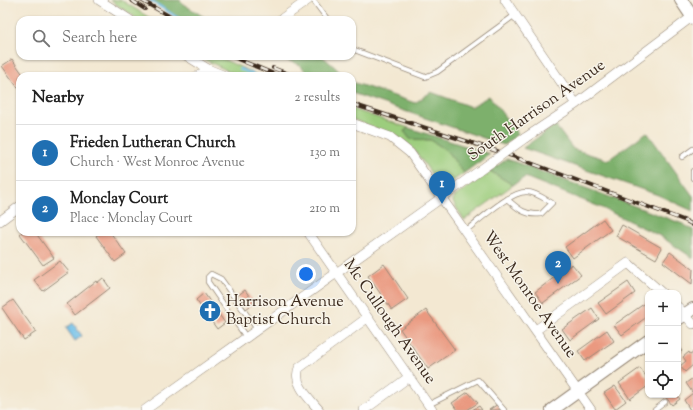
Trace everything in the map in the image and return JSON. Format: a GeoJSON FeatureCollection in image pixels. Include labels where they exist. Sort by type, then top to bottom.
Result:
{"type":"FeatureCollection","features":[{"type":"Feature","properties":{"kind":"street"},"geometry":{"type":"LineString","coordinates":[[99,0],[124,16]]}},
{"type":"Feature","properties":{"kind":"street"},"geometry":{"type":"LineString","coordinates":[[505,0],[576,104]]}},
{"type":"Feature","properties":{"kind":"street"},"geometry":{"type":"LineString","coordinates":[[681,0],[693,17]]}},
{"type":"Feature","properties":{"kind":"street"},"geometry":{"type":"LineString","coordinates":[[286,16],[307,1]]}},
{"type":"Feature","properties":{"kind":"street","name":"South Harrison Avenue"},"geometry":{"type":"LineString","coordinates":[[145,410],[336,272],[525,138],[576,104],[693,17]]}},
{"type":"Feature","properties":{"kind":"street"},"geometry":{"type":"LineString","coordinates":[[193,60],[215,72]]}},
{"type":"Feature","properties":{"kind":"street"},"geometry":{"type":"LineString","coordinates":[[204,72],[208,69]]}},
{"type":"Feature","properties":{"kind":"street","name":"West Monroe Avenue"},"geometry":{"type":"LineString","coordinates":[[356,124],[390,137],[410,153],[591,410]]}},
{"type":"Feature","properties":{"kind":"street"},"geometry":{"type":"LineString","coordinates":[[0,220],[16,209]]}},
{"type":"Feature","properties":{"kind":"street","name":"Mc Cullough Avenue"},"geometry":{"type":"LineString","coordinates":[[311,236],[430,407]]}},
{"type":"Feature","properties":{"kind":"street"},"geometry":{"type":"LineString","coordinates":[[536,330],[628,263],[659,290]]}},
{"type":"Feature","properties":{"kind":"street"},"geometry":{"type":"LineString","coordinates":[[684,312],[693,324]]}},
{"type":"Feature","properties":{"kind":"street"},"geometry":{"type":"LineString","coordinates":[[319,410],[297,380],[296,374],[299,368],[367,318]]}},
{"type":"Feature","properties":{"kind":"street"},"geometry":{"type":"LineString","coordinates":[[552,410],[645,343]]}},
{"type":"Feature","properties":{"kind":"street"},"geometry":{"type":"LineString","coordinates":[[364,410],[409,377]]}},
{"type":"Feature","properties":{"kind":"lane"},"geometry":{"type":"LineString","coordinates":[[307,1],[324,16]]}},
{"type":"Feature","properties":{"kind":"lane"},"geometry":{"type":"LineString","coordinates":[[356,50],[425,77],[437,72],[515,15]]}},
{"type":"Feature","properties":{"kind":"lane"},"geometry":{"type":"LineString","coordinates":[[682,157],[693,149]]}},
{"type":"Feature","properties":{"kind":"lane"},"geometry":{"type":"LineString","coordinates":[[693,170],[693,178]]}},
{"type":"Feature","properties":{"kind":"lane"},"geometry":{"type":"LineString","coordinates":[[465,231],[507,199],[519,192],[528,192],[552,203],[541,214],[532,215],[520,211],[507,199]]}},
{"type":"Feature","properties":{"kind":"lane"},"geometry":{"type":"LineString","coordinates":[[246,337],[208,282],[208,277],[211,274],[221,279],[257,329]]}},
{"type":"Feature","properties":{"kind":"lane"},"geometry":{"type":"LineString","coordinates":[[430,407],[478,380],[504,410]]}},
{"type":"Feature","properties":{"kind":"lane"},"geometry":{"type":"LineString","coordinates":[[654,410],[665,402]]}},
{"type":"Feature","properties":{"kind":"green space"},"geometry":{"type":"Polygon","coordinates":[[[110,0],[121,0],[147,16],[133,16],[110,0]]]}},
{"type":"Feature","properties":{"kind":"green space"},"geometry":{"type":"Polygon","coordinates":[[[151,0],[180,0],[183,4],[202,16],[177,16],[151,0]]]}},
{"type":"Feature","properties":{"kind":"green space"},"geometry":{"type":"Polygon","coordinates":[[[205,60],[225,60],[251,72],[231,72],[205,60]]]}},
{"type":"Feature","properties":{"kind":"green space"},"geometry":{"type":"Polygon","coordinates":[[[286,60],[327,60],[340,72],[306,72],[300,65],[286,60]]]}},
{"type":"Feature","properties":{"kind":"green space"},"geometry":{"type":"Polygon","coordinates":[[[356,83],[415,103],[431,92],[471,107],[489,96],[518,134],[504,145],[356,94],[356,83]]]}},
{"type":"Feature","properties":{"kind":"green space"},"geometry":{"type":"Polygon","coordinates":[[[356,110],[409,128],[404,131],[410,139],[431,140],[446,150],[464,173],[442,188],[415,151],[402,139],[356,121],[356,110]]]}},
{"type":"Feature","properties":{"kind":"green space"},"geometry":{"type":"Polygon","coordinates":[[[555,125],[573,149],[608,160],[647,132],[693,196],[693,211],[658,195],[523,148],[555,125]]]}},
{"type":"Feature","properties":{"kind":"green space"},"geometry":{"type":"Polygon","coordinates":[[[409,128],[490,154],[464,173],[446,150],[431,140],[410,139],[404,131],[409,128]]]}},
{"type":"Feature","properties":{"kind":"green space"},"geometry":{"type":"Polygon","coordinates":[[[507,159],[683,224],[693,230],[693,258],[660,236],[600,207],[525,177],[513,185],[490,171],[507,159]]]}},
{"type":"Feature","properties":{"kind":"green space"},"geometry":{"type":"Polygon","coordinates":[[[490,171],[513,185],[464,220],[453,202],[453,198],[490,171]]]}},
{"type":"Feature","properties":{"kind":"water"},"geometry":{"type":"Polygon","coordinates":[[[73,323],[82,336],[75,341],[66,328],[73,323]]]}},
{"type":"Feature","properties":{"kind":"building"},"geometry":{"type":"Polygon","coordinates":[[[12,59],[21,72],[16,72],[16,85],[2,66],[12,59]]]}},
{"type":"Feature","properties":{"kind":"building"},"geometry":{"type":"Polygon","coordinates":[[[603,219],[611,230],[573,258],[565,247],[603,219]]]}},
{"type":"Feature","properties":{"kind":"building"},"geometry":{"type":"Polygon","coordinates":[[[622,225],[662,248],[656,259],[616,236],[622,225]]]}},
{"type":"Feature","properties":{"kind":"building"},"geometry":{"type":"Polygon","coordinates":[[[21,236],[38,236],[54,258],[43,265],[21,236]]]}},
{"type":"Feature","properties":{"kind":"building"},"geometry":{"type":"Polygon","coordinates":[[[96,236],[113,236],[126,254],[115,262],[96,236]]]}},
{"type":"Feature","properties":{"kind":"building"},"geometry":{"type":"Polygon","coordinates":[[[670,252],[693,269],[692,284],[663,262],[670,252]]]}},
{"type":"Feature","properties":{"kind":"building"},"geometry":{"type":"Polygon","coordinates":[[[60,261],[69,272],[43,291],[34,280],[60,261]]]}},
{"type":"Feature","properties":{"kind":"building"},"geometry":{"type":"Polygon","coordinates":[[[384,264],[408,299],[392,310],[368,276],[384,264]]]}},
{"type":"Feature","properties":{"kind":"building"},"geometry":{"type":"Polygon","coordinates":[[[572,264],[581,275],[543,303],[535,292],[572,264]]]}},
{"type":"Feature","properties":{"kind":"building"},"geometry":{"type":"Polygon","coordinates":[[[103,278],[110,288],[75,315],[67,304],[96,281],[97,283],[103,278]]]}},
{"type":"Feature","properties":{"kind":"building"},"geometry":{"type":"Polygon","coordinates":[[[628,282],[635,293],[606,314],[598,303],[628,282]]]}},
{"type":"Feature","properties":{"kind":"building"},"geometry":{"type":"Polygon","coordinates":[[[245,290],[254,303],[246,309],[237,296],[245,290]]]}},
{"type":"Feature","properties":{"kind":"building","name":"Harrison Avenue Baptist Church"},"geometry":{"type":"Polygon","coordinates":[[[204,293],[225,323],[217,329],[196,300],[204,293]]]}},
{"type":"Feature","properties":{"kind":"building"},"geometry":{"type":"Polygon","coordinates":[[[13,300],[36,332],[24,340],[2,308],[13,300]]]}},
{"type":"Feature","properties":{"kind":"building"},"geometry":{"type":"Polygon","coordinates":[[[645,303],[645,318],[622,335],[614,325],[645,303]]]}},
{"type":"Feature","properties":{"kind":"building"},"geometry":{"type":"Polygon","coordinates":[[[592,308],[599,319],[570,340],[562,329],[592,308]]]}},
{"type":"Feature","properties":{"kind":"building"},"geometry":{"type":"Polygon","coordinates":[[[426,310],[455,350],[428,369],[400,329],[426,310]]]}},
{"type":"Feature","properties":{"kind":"building"},"geometry":{"type":"Polygon","coordinates":[[[607,330],[614,341],[585,361],[578,351],[607,330]]]}},
{"type":"Feature","properties":{"kind":"building"},"geometry":{"type":"Polygon","coordinates":[[[689,352],[690,354],[693,352],[693,365],[685,372],[681,367],[681,365],[686,361],[683,357],[689,352]]]}},
{"type":"Feature","properties":{"kind":"building"},"geometry":{"type":"Polygon","coordinates":[[[640,368],[645,375],[645,388],[630,399],[619,383],[640,368]]]}},
{"type":"Feature","properties":{"kind":"building"},"geometry":{"type":"Polygon","coordinates":[[[693,378],[693,392],[692,392],[686,383],[693,378]]]}},
{"type":"Feature","properties":{"kind":"building"},"geometry":{"type":"Polygon","coordinates":[[[615,386],[626,401],[615,409],[604,393],[615,386]]]}},
{"type":"Feature","properties":{"kind":"building"},"geometry":{"type":"Polygon","coordinates":[[[468,392],[478,403],[467,410],[457,410],[452,403],[468,392]]]}},
{"type":"Feature","properties":{"kind":"building"},"geometry":{"type":"Polygon","coordinates":[[[693,393],[693,410],[690,410],[684,400],[693,393]]]}},
{"type":"Feature","properties":{"kind":"building"},"geometry":{"type":"Polygon","coordinates":[[[666,398],[679,398],[680,399],[672,405],[666,398]]]}},
{"type":"Feature","properties":{"kind":"building"},"geometry":{"type":"Polygon","coordinates":[[[498,404],[502,410],[489,410],[498,404]]]}},
{"type":"Feature","properties":{"kind":"building"},"geometry":{"type":"Polygon","coordinates":[[[479,406],[482,410],[472,410],[479,406]]]}},
{"type":"Feature","properties":{"kind":"waterway"},"geometry":{"type":"LineString","coordinates":[[150,0],[175,16]]}},
{"type":"Feature","properties":{"kind":"waterway"},"geometry":{"type":"LineString","coordinates":[[240,69],[247,72]]}},
{"type":"Feature","properties":{"kind":"railway"},"geometry":{"type":"LineString","coordinates":[[131,0],[145,9]]}},
{"type":"Feature","properties":{"kind":"railway"},"geometry":{"type":"LineString","coordinates":[[141,0],[169,16]]}},
{"type":"Feature","properties":{"kind":"railway"},"geometry":{"type":"LineString","coordinates":[[240,60],[269,72]]}},
{"type":"Feature","properties":{"kind":"railway"},"geometry":{"type":"LineString","coordinates":[[273,68],[284,72]]}},
{"type":"Feature","properties":{"kind":"railway"},"geometry":{"type":"LineString","coordinates":[[356,105],[512,156],[686,221],[693,225]]}},
{"type":"Feature","properties":{"kind":"place","name":"Frieden Lutheran Church"},"geometry":{"type":"Point","coordinates":[442,204]}},
{"type":"Feature","properties":{"kind":"place","name":"Monclay Court"},"geometry":{"type":"Point","coordinates":[558,284]}},
{"type":"Feature","properties":{"kind":"place","name":"Harrison Avenue Baptist Church"},"geometry":{"type":"Point","coordinates":[210,311]}}]}
